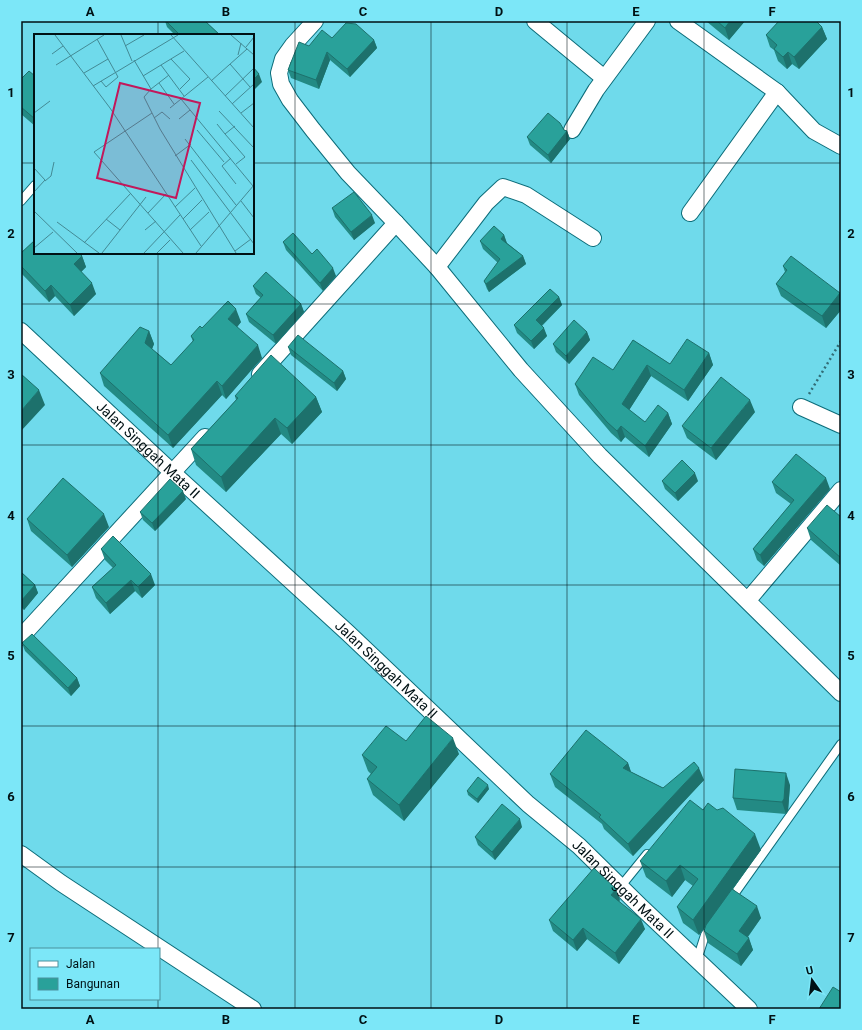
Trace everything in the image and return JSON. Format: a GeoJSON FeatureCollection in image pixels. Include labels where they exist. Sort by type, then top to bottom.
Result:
{"type":"FeatureCollection","features":[{"type":"Feature","properties":{"kind":"street"},"geometry":{"type":"LineString","coordinates":[[315,21],[293,45],[283,59],[279,73],[281,84],[290,100],[390,229],[437,267],[521,370],[600,456],[669,526],[748,600],[841,693]]}},
{"type":"Feature","properties":{"kind":"street"},"geometry":{"type":"LineString","coordinates":[[535,21],[604,78]]}},
{"type":"Feature","properties":{"kind":"street"},"geometry":{"type":"LineString","coordinates":[[572,130],[604,78],[647,21]]}},
{"type":"Feature","properties":{"kind":"street"},"geometry":{"type":"LineString","coordinates":[[678,21],[777,92],[814,132],[841,146]]}},
{"type":"Feature","properties":{"kind":"street"},"geometry":{"type":"LineString","coordinates":[[690,213],[777,92]]}},
{"type":"Feature","properties":{"kind":"street"},"geometry":{"type":"LineString","coordinates":[[437,267],[486,203],[503,187],[526,195],[593,238]]}},
{"type":"Feature","properties":{"kind":"street"},"geometry":{"type":"LineString","coordinates":[[252,384],[390,229]]}},
{"type":"Feature","properties":{"kind":"street","name":"Jalan Singgah Mata II"},"geometry":{"type":"LineString","coordinates":[[21,331],[348,633],[528,804],[579,846],[749,1009]]}},
{"type":"Feature","properties":{"kind":"street"},"geometry":{"type":"LineString","coordinates":[[801,407],[841,425]]}},
{"type":"Feature","properties":{"kind":"street"},"geometry":{"type":"LineString","coordinates":[[21,637],[215,426]]}},
{"type":"Feature","properties":{"kind":"street"},"geometry":{"type":"LineString","coordinates":[[748,600],[841,490]]}},
{"type":"Feature","properties":{"kind":"street"},"geometry":{"type":"LineString","coordinates":[[21,854],[61,883],[253,1009]]}},
{"type":"Feature","properties":{"kind":"lane"},"geometry":{"type":"LineString","coordinates":[[21,201],[34,186]]}},
{"type":"Feature","properties":{"kind":"lane"},"geometry":{"type":"LineString","coordinates":[[697,960],[705,935],[841,744]]}},
{"type":"Feature","properties":{"kind":"lane"},"geometry":{"type":"LineString","coordinates":[[621,886],[651,850]]}},
{"type":"Feature","properties":{"kind":"path"},"geometry":{"type":"LineString","coordinates":[[801,407],[841,342]]}},
{"type":"Feature","properties":{"kind":"building"},"geometry":{"type":"Polygon","coordinates":[[[166,21],[205,21],[219,34],[179,34],[166,21]]]}},
{"type":"Feature","properties":{"kind":"building"},"geometry":{"type":"Polygon","coordinates":[[[717,21],[730,21],[725,28],[717,21]]]}},
{"type":"Feature","properties":{"kind":"building"},"geometry":{"type":"Polygon","coordinates":[[[779,21],[816,21],[822,27],[794,57],[788,52],[783,57],[774,49],[777,45],[766,35],[779,21]]]}},
{"type":"Feature","properties":{"kind":"building"},"geometry":{"type":"Polygon","coordinates":[[[346,23],[356,24],[374,40],[347,69],[327,52],[316,80],[288,70],[299,42],[309,46],[322,30],[332,38],[346,23]]]}},
{"type":"Feature","properties":{"kind":"building"},"geometry":{"type":"Polygon","coordinates":[[[254,68],[259,74],[254,79],[254,68]]]}},
{"type":"Feature","properties":{"kind":"building"},"geometry":{"type":"Polygon","coordinates":[[[29,71],[34,75],[34,118],[21,107],[21,79],[29,71]]]}},
{"type":"Feature","properties":{"kind":"building"},"geometry":{"type":"Polygon","coordinates":[[[548,113],[560,123],[564,130],[567,131],[548,155],[527,137],[548,113]]]}},
{"type":"Feature","properties":{"kind":"building"},"geometry":{"type":"Polygon","coordinates":[[[354,192],[372,215],[351,232],[332,208],[354,192]]]}},
{"type":"Feature","properties":{"kind":"building"},"geometry":{"type":"Polygon","coordinates":[[[494,226],[504,235],[501,239],[523,256],[486,284],[484,281],[500,259],[480,241],[494,226]]]}},
{"type":"Feature","properties":{"kind":"building"},"geometry":{"type":"Polygon","coordinates":[[[293,233],[312,254],[317,249],[333,268],[320,283],[283,242],[293,233]]]}},
{"type":"Feature","properties":{"kind":"building"},"geometry":{"type":"Polygon","coordinates":[[[34,241],[34,254],[80,254],[82,256],[74,264],[92,283],[70,305],[51,285],[45,291],[21,266],[21,253],[34,241]]]}},
{"type":"Feature","properties":{"kind":"building"},"geometry":{"type":"Polygon","coordinates":[[[791,256],[840,293],[822,316],[776,284],[787,270],[783,266],[791,256]]]}},
{"type":"Feature","properties":{"kind":"building"},"geometry":{"type":"Polygon","coordinates":[[[266,272],[301,304],[273,335],[246,314],[263,295],[253,286],[266,272]]]}},
{"type":"Feature","properties":{"kind":"building"},"geometry":{"type":"Polygon","coordinates":[[[550,289],[559,297],[536,320],[544,328],[531,341],[514,325],[550,289]]]}},
{"type":"Feature","properties":{"kind":"building"},"geometry":{"type":"Polygon","coordinates":[[[228,301],[236,309],[228,319],[258,345],[222,386],[217,381],[168,435],[100,373],[140,327],[149,331],[145,343],[171,365],[194,340],[191,336],[200,326],[202,328],[228,301]]]}},
{"type":"Feature","properties":{"kind":"building"},"geometry":{"type":"Polygon","coordinates":[[[574,320],[587,332],[566,356],[553,344],[574,320]]]}},
{"type":"Feature","properties":{"kind":"building"},"geometry":{"type":"Polygon","coordinates":[[[298,335],[343,371],[334,383],[288,347],[298,335]]]}},
{"type":"Feature","properties":{"kind":"building"},"geometry":{"type":"Polygon","coordinates":[[[687,339],[709,353],[684,390],[647,365],[622,404],[645,422],[658,405],[668,413],[645,446],[621,426],[617,431],[607,422],[575,384],[593,357],[613,370],[633,340],[670,364],[687,339]]]}},
{"type":"Feature","properties":{"kind":"building"},"geometry":{"type":"Polygon","coordinates":[[[271,355],[316,397],[287,428],[275,418],[221,477],[191,449],[238,398],[235,396],[271,355]]]}},
{"type":"Feature","properties":{"kind":"building"},"geometry":{"type":"Polygon","coordinates":[[[21,374],[39,390],[21,411],[21,374]]]}},
{"type":"Feature","properties":{"kind":"building"},"geometry":{"type":"Polygon","coordinates":[[[721,377],[750,400],[711,448],[682,426],[721,377]]]}},
{"type":"Feature","properties":{"kind":"building"},"geometry":{"type":"Polygon","coordinates":[[[796,454],[826,478],[760,555],[753,549],[794,500],[772,482],[796,454]]]}},
{"type":"Feature","properties":{"kind":"building"},"geometry":{"type":"Polygon","coordinates":[[[682,460],[695,473],[675,493],[662,481],[682,460]]]}},
{"type":"Feature","properties":{"kind":"building"},"geometry":{"type":"Polygon","coordinates":[[[63,478],[104,514],[67,555],[27,519],[63,478]]]}},
{"type":"Feature","properties":{"kind":"building"},"geometry":{"type":"Polygon","coordinates":[[[170,479],[183,491],[152,523],[140,512],[170,479]]]}},
{"type":"Feature","properties":{"kind":"building"},"geometry":{"type":"Polygon","coordinates":[[[827,505],[841,517],[841,558],[807,528],[827,505]]]}},
{"type":"Feature","properties":{"kind":"building"},"geometry":{"type":"Polygon","coordinates":[[[113,536],[151,574],[138,587],[131,580],[106,603],[92,587],[116,565],[101,549],[113,536]]]}},
{"type":"Feature","properties":{"kind":"building"},"geometry":{"type":"Polygon","coordinates":[[[21,572],[35,585],[21,601],[21,572]]]}},
{"type":"Feature","properties":{"kind":"building"},"geometry":{"type":"Polygon","coordinates":[[[32,634],[77,678],[68,688],[22,643],[32,634]]]}},
{"type":"Feature","properties":{"kind":"building"},"geometry":{"type":"Polygon","coordinates":[[[426,716],[453,738],[399,805],[367,779],[377,767],[362,755],[386,726],[406,741],[426,716]]]}},
{"type":"Feature","properties":{"kind":"building"},"geometry":{"type":"Polygon","coordinates":[[[586,730],[628,763],[623,768],[663,788],[694,762],[699,768],[628,844],[599,817],[601,815],[550,774],[586,730]]]}},
{"type":"Feature","properties":{"kind":"building"},"geometry":{"type":"Polygon","coordinates":[[[735,769],[786,773],[784,799],[782,802],[733,798],[735,769]]]}},
{"type":"Feature","properties":{"kind":"building"},"geometry":{"type":"Polygon","coordinates":[[[478,777],[488,785],[477,799],[467,791],[478,777]]]}},
{"type":"Feature","properties":{"kind":"building"},"geometry":{"type":"Polygon","coordinates":[[[690,800],[703,810],[708,803],[717,810],[723,808],[755,834],[693,920],[677,907],[698,879],[680,865],[666,881],[640,861],[690,800]]]}},
{"type":"Feature","properties":{"kind":"building"},"geometry":{"type":"Polygon","coordinates":[[[502,804],[520,819],[492,852],[475,837],[502,804]]]}},
{"type":"Feature","properties":{"kind":"building"},"geometry":{"type":"Polygon","coordinates":[[[594,868],[616,889],[611,895],[641,919],[615,953],[583,928],[573,940],[549,920],[594,868]]]}},
{"type":"Feature","properties":{"kind":"building"},"geometry":{"type":"Polygon","coordinates":[[[732,889],[757,906],[739,931],[749,938],[737,954],[704,931],[706,925],[732,889]]]}},
{"type":"Feature","properties":{"kind":"building"},"geometry":{"type":"Polygon","coordinates":[[[833,987],[841,992],[841,1009],[819,1009],[833,987]]]}}]}
